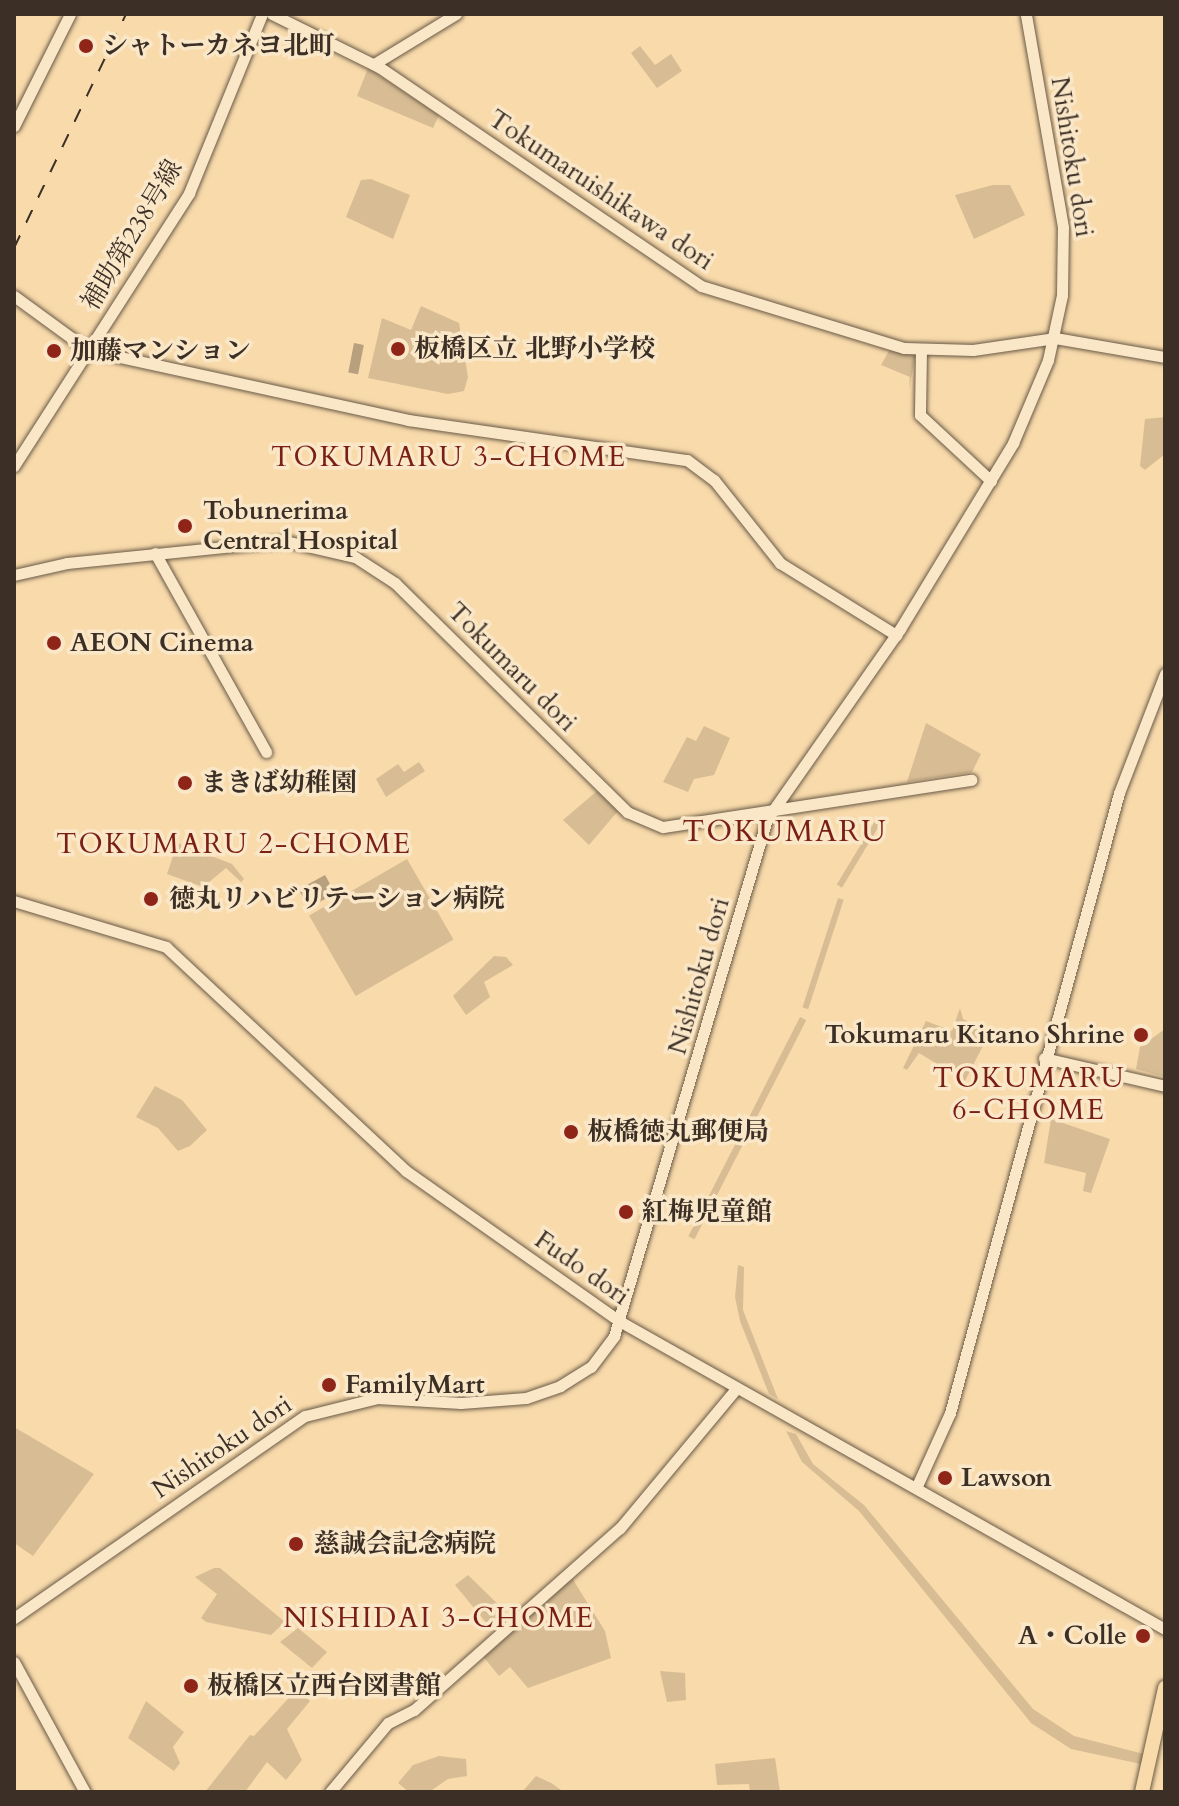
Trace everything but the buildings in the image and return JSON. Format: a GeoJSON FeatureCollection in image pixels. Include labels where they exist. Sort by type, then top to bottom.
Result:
{"type":"FeatureCollection","features":[{"type":"Feature","properties":{"kind":"main road"},"geometry":{"type":"LineString","coordinates":[[1142,1792],[1165,1688]]}},
{"type":"Feature","properties":{"kind":"street"},"geometry":{"type":"LineString","coordinates":[[14,126],[70,14]]}},
{"type":"Feature","properties":{"kind":"street","name":"補助第238号線"},"geometry":{"type":"LineString","coordinates":[[14,466],[189,193],[262,14]]}},
{"type":"Feature","properties":{"kind":"street","name":"Tokumaruishikawa dori"},"geometry":{"type":"LineString","coordinates":[[272,14],[374,64],[701,286],[854,337],[921,350],[973,350],[1055,338],[1165,357]]}},
{"type":"Feature","properties":{"kind":"street"},"geometry":{"type":"LineString","coordinates":[[374,64],[456,14]]}},
{"type":"Feature","properties":{"kind":"street","name":"Nishitoku dori"},"geometry":{"type":"LineString","coordinates":[[14,1618],[305,1416],[377,1398],[476,1403],[543,1393],[591,1367],[621,1322],[772,811],[896,635],[991,481],[1026,419],[1055,338],[1063,227],[1026,14]]}},
{"type":"Feature","properties":{"kind":"street"},"geometry":{"type":"LineString","coordinates":[[14,296],[88,350],[408,420],[687,460],[714,480],[780,563],[896,635]]}},
{"type":"Feature","properties":{"kind":"street"},"geometry":{"type":"LineString","coordinates":[[921,350],[920,415],[991,481]]}},
{"type":"Feature","properties":{"kind":"street","name":"Tokumaru dori"},"geometry":{"type":"LineString","coordinates":[[14,575],[155,553],[285,541],[355,557],[395,583],[637,819],[681,828],[971,780]]}},
{"type":"Feature","properties":{"kind":"street"},"geometry":{"type":"LineString","coordinates":[[155,553],[266,752]]}},
{"type":"Feature","properties":{"kind":"street"},"geometry":{"type":"LineString","coordinates":[[916,1488],[950,1413],[1044,1058],[1119,793],[1165,674]]}},
{"type":"Feature","properties":{"kind":"street","name":"Fudo dori"},"geometry":{"type":"LineString","coordinates":[[14,901],[166,947],[406,1171],[621,1322],[1165,1629]]}},
{"type":"Feature","properties":{"kind":"street"},"geometry":{"type":"LineString","coordinates":[[1044,1058],[1165,1086]]}},
{"type":"Feature","properties":{"kind":"street"},"geometry":{"type":"LineString","coordinates":[[330,1792],[388,1723],[414,1710],[620,1528],[736,1389]]}},
{"type":"Feature","properties":{"kind":"street"},"geometry":{"type":"LineString","coordinates":[[14,1662],[85,1792]]}},
{"type":"Feature","properties":{"kind":"shaded area"},"geometry":{"type":"Polygon","coordinates":[[[640,46],[655,65],[671,54],[682,71],[657,88],[631,53],[640,46]]]}},
{"type":"Feature","properties":{"kind":"shaded area"},"geometry":{"type":"Polygon","coordinates":[[[368,68],[439,115],[433,128],[357,96],[368,68]]]}},
{"type":"Feature","properties":{"kind":"shaded area"},"geometry":{"type":"Polygon","coordinates":[[[371,179],[410,195],[393,239],[346,217],[361,180],[371,179]]]}},
{"type":"Feature","properties":{"kind":"shaded area"},"geometry":{"type":"Polygon","coordinates":[[[993,185],[1010,185],[1025,215],[974,239],[955,195],[993,185]]]}},
{"type":"Feature","properties":{"kind":"shaded area"},"geometry":{"type":"Polygon","coordinates":[[[421,306],[459,323],[468,377],[464,391],[448,394],[368,378],[382,318],[411,330],[421,306]]]}},
{"type":"Feature","properties":{"kind":"shaded area"},"geometry":{"type":"Polygon","coordinates":[[[354,343],[364,345],[358,374],[348,372],[354,343]]]}},
{"type":"Feature","properties":{"kind":"shaded area"},"geometry":{"type":"Polygon","coordinates":[[[890,349],[916,353],[909,389],[910,377],[881,365],[890,349]]]}},
{"type":"Feature","properties":{"kind":"shaded area"},"geometry":{"type":"Polygon","coordinates":[[[1165,417],[1165,454],[1145,470],[1140,466],[1145,419],[1165,417]]]}},
{"type":"Feature","properties":{"kind":"shaded area"},"geometry":{"type":"Polygon","coordinates":[[[926,723],[981,754],[972,772],[907,782],[926,723]]]}},
{"type":"Feature","properties":{"kind":"shaded area"},"geometry":{"type":"Polygon","coordinates":[[[704,726],[730,738],[714,775],[694,779],[688,792],[663,782],[687,737],[696,741],[704,726]]]}},
{"type":"Feature","properties":{"kind":"shaded area"},"geometry":{"type":"Polygon","coordinates":[[[419,762],[425,771],[386,797],[376,779],[398,764],[404,772],[419,762]]]}},
{"type":"Feature","properties":{"kind":"shaded area"},"geometry":{"type":"Polygon","coordinates":[[[597,791],[618,811],[589,845],[563,820],[597,791]]]}},
{"type":"Feature","properties":{"kind":"shaded area"},"geometry":{"type":"Polygon","coordinates":[[[878,816],[883,819],[842,888],[837,885],[878,816]]]}},
{"type":"Feature","properties":{"kind":"shaded area"},"geometry":{"type":"Polygon","coordinates":[[[162,837],[232,864],[244,879],[241,882],[226,868],[203,887],[167,874],[176,847],[161,841],[162,837]]]}},
{"type":"Feature","properties":{"kind":"shaded area"},"geometry":{"type":"Polygon","coordinates":[[[407,859],[454,940],[356,996],[309,916],[407,859]]]}},
{"type":"Feature","properties":{"kind":"shaded area"},"geometry":{"type":"Polygon","coordinates":[[[325,875],[335,893],[309,908],[299,890],[325,875]]]}},
{"type":"Feature","properties":{"kind":"shaded area"},"geometry":{"type":"Polygon","coordinates":[[[838,898],[844,900],[808,1009],[802,1007],[838,898]]]}},
{"type":"Feature","properties":{"kind":"shaded area"},"geometry":{"type":"Polygon","coordinates":[[[494,956],[506,957],[513,965],[484,982],[490,997],[466,1015],[453,996],[494,956]]]}},
{"type":"Feature","properties":{"kind":"shaded area"},"geometry":{"type":"Polygon","coordinates":[[[960,1008],[963,1019],[990,1032],[965,1081],[919,1053],[907,1070],[903,1068],[926,1021],[952,1031],[960,1008]]]}},
{"type":"Feature","properties":{"kind":"shaded area"},"geometry":{"type":"Polygon","coordinates":[[[800,1017],[806,1020],[695,1239],[688,1236],[800,1017]]]}},
{"type":"Feature","properties":{"kind":"shaded area"},"geometry":{"type":"Polygon","coordinates":[[[1165,1029],[1165,1077],[1136,1069],[1140,1047],[1165,1029]]]}},
{"type":"Feature","properties":{"kind":"shaded area"},"geometry":{"type":"Polygon","coordinates":[[[155,1086],[182,1100],[207,1130],[190,1146],[178,1151],[158,1128],[136,1117],[155,1086]]]}},
{"type":"Feature","properties":{"kind":"shaded area"},"geometry":{"type":"Polygon","coordinates":[[[1051,1119],[1110,1139],[1091,1193],[1083,1191],[1086,1173],[1044,1163],[1051,1119]]]}},
{"type":"Feature","properties":{"kind":"shaded area"},"geometry":{"type":"Polygon","coordinates":[[[738,1265],[744,1267],[743,1310],[778,1399],[769,1394],[740,1321],[735,1297],[738,1265]]]}},
{"type":"Feature","properties":{"kind":"shaded area"},"geometry":{"type":"Polygon","coordinates":[[[14,1427],[94,1474],[33,1556],[14,1543],[14,1427]]]}},
{"type":"Feature","properties":{"kind":"shaded area"},"geometry":{"type":"Polygon","coordinates":[[[786,1431],[796,1434],[813,1464],[864,1505],[1033,1709],[1074,1736],[1144,1754],[1141,1764],[1071,1749],[1031,1723],[859,1511],[802,1462],[786,1431]]]}},
{"type":"Feature","properties":{"kind":"shaded area"},"geometry":{"type":"Polygon","coordinates":[[[220,1568],[285,1622],[271,1635],[206,1622],[201,1618],[217,1594],[195,1577],[220,1568]]]}},
{"type":"Feature","properties":{"kind":"shaded area"},"geometry":{"type":"Polygon","coordinates":[[[468,1575],[506,1612],[489,1626],[455,1585],[468,1575]]]}},
{"type":"Feature","properties":{"kind":"shaded area"},"geometry":{"type":"Polygon","coordinates":[[[572,1578],[605,1631],[611,1658],[528,1688],[510,1667],[499,1676],[482,1655],[572,1578]]]}},
{"type":"Feature","properties":{"kind":"shaded area"},"geometry":{"type":"Polygon","coordinates":[[[298,1628],[327,1652],[312,1668],[280,1642],[298,1628]]]}},
{"type":"Feature","properties":{"kind":"shaded area"},"geometry":{"type":"Polygon","coordinates":[[[660,1671],[685,1673],[686,1700],[667,1702],[660,1671]]]}},
{"type":"Feature","properties":{"kind":"shaded area"},"geometry":{"type":"Polygon","coordinates":[[[296,1690],[310,1701],[287,1729],[302,1760],[286,1780],[267,1762],[245,1792],[205,1792],[250,1735],[254,1736],[296,1690]]]}},
{"type":"Feature","properties":{"kind":"shaded area"},"geometry":{"type":"Polygon","coordinates":[[[146,1701],[184,1732],[173,1747],[180,1763],[174,1771],[128,1738],[146,1701]]]}},
{"type":"Feature","properties":{"kind":"shaded area"},"geometry":{"type":"Polygon","coordinates":[[[439,1756],[466,1759],[467,1776],[448,1779],[429,1792],[409,1792],[398,1783],[413,1765],[439,1756]]]}},
{"type":"Feature","properties":{"kind":"shaded area"},"geometry":{"type":"Polygon","coordinates":[[[775,1758],[780,1792],[750,1792],[749,1784],[717,1785],[715,1764],[775,1758]]]}},
{"type":"Feature","properties":{"kind":"shaded area"},"geometry":{"type":"Polygon","coordinates":[[[536,1776],[551,1783],[564,1792],[522,1792],[536,1776]]]}},
{"type":"Feature","properties":{"kind":"railway"},"geometry":{"type":"LineString","coordinates":[[14,248],[126,14]]}},
{"type":"Feature","properties":{"kind":"place","name":"シャトーカネヨ北町"},"geometry":{"type":"Point","coordinates":[86,46]}},
{"type":"Feature","properties":{"kind":"place","name":"板橋区立 北野小学校"},"geometry":{"type":"Point","coordinates":[398,349]}},
{"type":"Feature","properties":{"kind":"place","name":"加藤マンション"},"geometry":{"type":"Point","coordinates":[54,351]}},
{"type":"Feature","properties":{"kind":"place","name":"Tobunerima Central Hospital"},"geometry":{"type":"Point","coordinates":[185,526]}},
{"type":"Feature","properties":{"kind":"place","name":"AEON Cinema"},"geometry":{"type":"Point","coordinates":[54,643]}},
{"type":"Feature","properties":{"kind":"place","name":"まきば幼稚園"},"geometry":{"type":"Point","coordinates":[185,783]}},
{"type":"Feature","properties":{"kind":"place","name":"徳丸リハビリテーション病院"},"geometry":{"type":"Point","coordinates":[151,899]}},
{"type":"Feature","properties":{"kind":"place","name":"Tokumaru Kitano Shrine"},"geometry":{"type":"Point","coordinates":[1141,1035]}},
{"type":"Feature","properties":{"kind":"place","name":"板橋徳丸郵便局"},"geometry":{"type":"Point","coordinates":[571,1132]}},
{"type":"Feature","properties":{"kind":"place","name":"紅梅児童館"},"geometry":{"type":"Point","coordinates":[626,1212]}},
{"type":"Feature","properties":{"kind":"place","name":"FamilyMart"},"geometry":{"type":"Point","coordinates":[329,1385]}},
{"type":"Feature","properties":{"kind":"place","name":"Lawson"},"geometry":{"type":"Point","coordinates":[945,1478]}},
{"type":"Feature","properties":{"kind":"place","name":"慈誠会記念病院"},"geometry":{"type":"Point","coordinates":[296,1544]}},
{"type":"Feature","properties":{"kind":"place","name":"A・Colle"},"geometry":{"type":"Point","coordinates":[1143,1636]}},
{"type":"Feature","properties":{"kind":"place","name":"板橋区立西台図書館"},"geometry":{"type":"Point","coordinates":[191,1686]}},
{"type":"Feature","properties":{"kind":"district","name":"TOKUMARU 3-CHOME"},"geometry":{"type":"Point","coordinates":[449,457]}},
{"type":"Feature","properties":{"kind":"district","name":"TOKUMARU"},"geometry":{"type":"Point","coordinates":[785,832]}},
{"type":"Feature","properties":{"kind":"district","name":"TOKUMARU 2-CHOME"},"geometry":{"type":"Point","coordinates":[234,844]}},
{"type":"Feature","properties":{"kind":"district","name":"TOKUMARU 6-CHOME"},"geometry":{"type":"Point","coordinates":[1029,1094]}},
{"type":"Feature","properties":{"kind":"district","name":"NISHIDAI 3-CHOME"},"geometry":{"type":"Point","coordinates":[439,1618]}}]}
